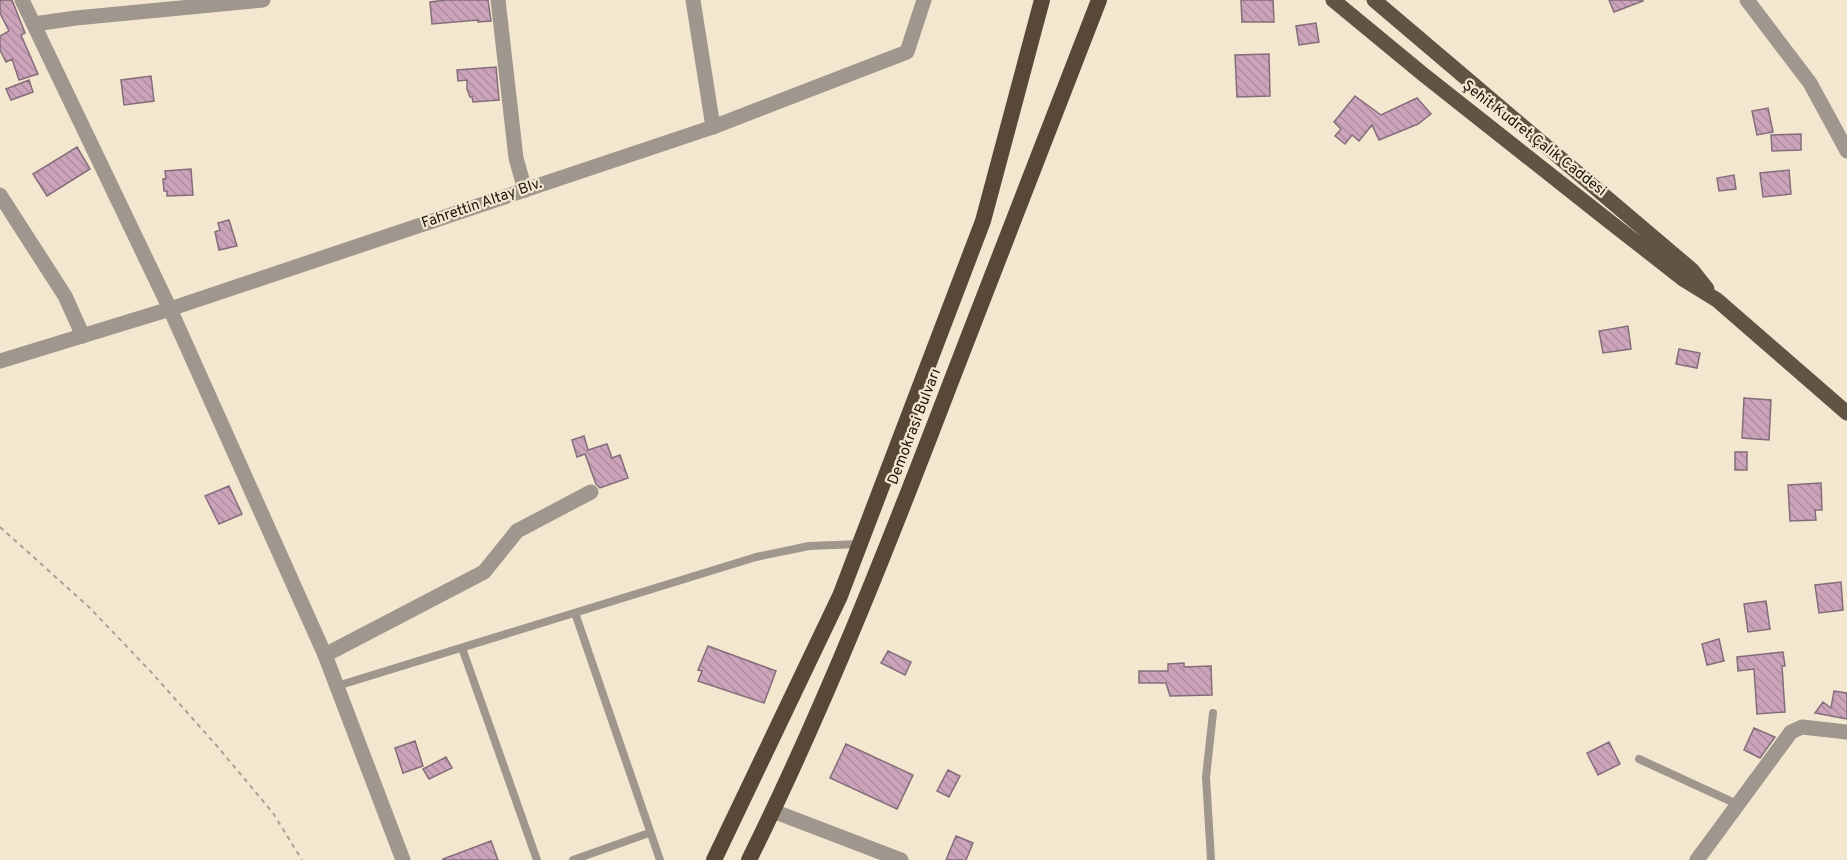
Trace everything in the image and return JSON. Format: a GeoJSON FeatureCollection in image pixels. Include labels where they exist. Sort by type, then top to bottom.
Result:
{"type":"FeatureCollection","features":[{"type":"Feature","properties":{"kind":"highway","name":"Demokrasi Bulvarı"},"geometry":{"type":"LineString","coordinates":[[714,860],[840,596],[860,544],[983,221],[1042,0]]}},
{"type":"Feature","properties":{"kind":"highway","name":"Demokrasi Bulvarı"},"geometry":{"type":"LineString","coordinates":[[749,860],[844,649],[902,510],[1099,0]]}},
{"type":"Feature","properties":{"kind":"main road","name":"Şehit Kudret Çalık Caddesi"},"geometry":{"type":"LineString","coordinates":[[1333,0],[1424,75],[1683,279],[1717,300],[1847,412]]}},
{"type":"Feature","properties":{"kind":"main road","name":"Şehit Kudret Çalık Caddesi"},"geometry":{"type":"LineString","coordinates":[[1374,0],[1692,270],[1717,300]]}},
{"type":"Feature","properties":{"kind":"street"},"geometry":{"type":"LineString","coordinates":[[22,0],[170,309],[326,655],[403,860]]}},
{"type":"Feature","properties":{"kind":"street"},"geometry":{"type":"LineString","coordinates":[[34,24],[263,0]]}},
{"type":"Feature","properties":{"kind":"street"},"geometry":{"type":"LineString","coordinates":[[498,0],[516,158],[525,190]]}},
{"type":"Feature","properties":{"kind":"street"},"geometry":{"type":"LineString","coordinates":[[693,0],[713,127]]}},
{"type":"Feature","properties":{"kind":"street","name":"Fahrettin Altay Blv."},"geometry":{"type":"LineString","coordinates":[[0,361],[170,309],[713,127],[907,52],[924,0]]}},
{"type":"Feature","properties":{"kind":"street"},"geometry":{"type":"LineString","coordinates":[[1747,0],[1810,83],[1847,151]]}},
{"type":"Feature","properties":{"kind":"street"},"geometry":{"type":"LineString","coordinates":[[0,195],[65,296],[83,336]]}},
{"type":"Feature","properties":{"kind":"street"},"geometry":{"type":"LineString","coordinates":[[326,655],[484,572],[518,531],[591,492]]}},
{"type":"Feature","properties":{"kind":"street"},"geometry":{"type":"LineString","coordinates":[[1697,860],[1795,729],[1802,727],[1847,732]]}},
{"type":"Feature","properties":{"kind":"street"},"geometry":{"type":"LineString","coordinates":[[773,811],[901,860]]}},
{"type":"Feature","properties":{"kind":"lane"},"geometry":{"type":"LineString","coordinates":[[337,686],[773,553],[808,546],[860,544]]}},
{"type":"Feature","properties":{"kind":"lane"},"geometry":{"type":"LineString","coordinates":[[575,613],[660,860]]}},
{"type":"Feature","properties":{"kind":"lane"},"geometry":{"type":"LineString","coordinates":[[462,648],[537,860]]}},
{"type":"Feature","properties":{"kind":"lane"},"geometry":{"type":"LineString","coordinates":[[1211,860],[1206,777],[1213,712]]}},
{"type":"Feature","properties":{"kind":"lane"},"geometry":{"type":"LineString","coordinates":[[1639,759],[1739,805]]}},
{"type":"Feature","properties":{"kind":"lane"},"geometry":{"type":"LineString","coordinates":[[573,860],[649,832]]}},
{"type":"Feature","properties":{"kind":"path"},"geometry":{"type":"LineString","coordinates":[[0,527],[89,607],[152,673],[218,746],[273,813],[302,860]]}},
{"type":"Feature","properties":{"kind":"building"},"geometry":{"type":"Polygon","coordinates":[[[0,0],[12,0],[25,33],[21,35],[38,74],[19,80],[12,59],[6,62],[0,50],[0,36],[9,31],[0,13],[0,0]]]}},
{"type":"Feature","properties":{"kind":"building"},"geometry":{"type":"Polygon","coordinates":[[[488,0],[491,21],[432,24],[430,2],[488,0]]]}},
{"type":"Feature","properties":{"kind":"building"},"geometry":{"type":"Polygon","coordinates":[[[1241,0],[1273,0],[1274,22],[1242,22],[1241,0]]]}},
{"type":"Feature","properties":{"kind":"building"},"geometry":{"type":"Polygon","coordinates":[[[1609,0],[1642,0],[1643,1],[1614,12],[1609,0]]]}},
{"type":"Feature","properties":{"kind":"building"},"geometry":{"type":"Polygon","coordinates":[[[1316,23],[1319,42],[1299,45],[1296,26],[1316,23]]]}},
{"type":"Feature","properties":{"kind":"building"},"geometry":{"type":"Polygon","coordinates":[[[1269,54],[1270,96],[1237,97],[1235,55],[1269,54]]]}},
{"type":"Feature","properties":{"kind":"building"},"geometry":{"type":"Polygon","coordinates":[[[496,67],[499,100],[473,102],[467,89],[467,80],[458,81],[457,70],[496,67]]]}},
{"type":"Feature","properties":{"kind":"building"},"geometry":{"type":"Polygon","coordinates":[[[151,76],[154,101],[124,105],[121,80],[151,76]]]}},
{"type":"Feature","properties":{"kind":"building"},"geometry":{"type":"Polygon","coordinates":[[[29,80],[33,92],[11,100],[6,89],[29,80]]]}},
{"type":"Feature","properties":{"kind":"building"},"geometry":{"type":"Polygon","coordinates":[[[1355,96],[1381,115],[1417,98],[1431,114],[1418,124],[1379,140],[1372,125],[1359,141],[1352,135],[1345,144],[1335,136],[1341,129],[1334,122],[1355,96]]]}},
{"type":"Feature","properties":{"kind":"building"},"geometry":{"type":"Polygon","coordinates":[[[1768,108],[1773,132],[1757,135],[1752,111],[1768,108]]]}},
{"type":"Feature","properties":{"kind":"building"},"geometry":{"type":"Polygon","coordinates":[[[1801,134],[1801,150],[1772,151],[1771,135],[1801,134]]]}},
{"type":"Feature","properties":{"kind":"building"},"geometry":{"type":"Polygon","coordinates":[[[77,147],[90,169],[47,196],[33,174],[77,147]]]}},
{"type":"Feature","properties":{"kind":"building"},"geometry":{"type":"Polygon","coordinates":[[[191,169],[193,195],[167,196],[163,179],[166,179],[165,171],[191,169]]]}},
{"type":"Feature","properties":{"kind":"building"},"geometry":{"type":"Polygon","coordinates":[[[1789,170],[1791,194],[1763,197],[1760,173],[1789,170]]]}},
{"type":"Feature","properties":{"kind":"building"},"geometry":{"type":"Polygon","coordinates":[[[1734,175],[1736,189],[1719,191],[1717,178],[1734,175]]]}},
{"type":"Feature","properties":{"kind":"building"},"geometry":{"type":"Polygon","coordinates":[[[229,220],[237,246],[219,250],[215,232],[220,230],[218,223],[229,220]]]}},
{"type":"Feature","properties":{"kind":"building"},"geometry":{"type":"Polygon","coordinates":[[[1628,326],[1631,349],[1603,353],[1599,331],[1628,326]]]}},
{"type":"Feature","properties":{"kind":"building"},"geometry":{"type":"Polygon","coordinates":[[[1679,349],[1700,353],[1697,368],[1676,364],[1679,349]]]}},
{"type":"Feature","properties":{"kind":"building"},"geometry":{"type":"Polygon","coordinates":[[[1744,398],[1771,400],[1769,440],[1742,438],[1744,398]]]}},
{"type":"Feature","properties":{"kind":"building"},"geometry":{"type":"Polygon","coordinates":[[[584,436],[588,450],[607,444],[612,458],[620,455],[628,478],[600,488],[596,484],[585,454],[577,457],[572,440],[584,436]]]}},
{"type":"Feature","properties":{"kind":"building"},"geometry":{"type":"Polygon","coordinates":[[[1735,452],[1747,452],[1747,470],[1735,470],[1735,452]]]}},
{"type":"Feature","properties":{"kind":"building"},"geometry":{"type":"Polygon","coordinates":[[[1821,483],[1822,510],[1815,510],[1816,520],[1790,521],[1788,485],[1821,483]]]}},
{"type":"Feature","properties":{"kind":"building"},"geometry":{"type":"Polygon","coordinates":[[[229,486],[242,514],[219,524],[205,496],[229,486]]]}},
{"type":"Feature","properties":{"kind":"building"},"geometry":{"type":"Polygon","coordinates":[[[1841,582],[1843,610],[1819,613],[1815,585],[1841,582]]]}},
{"type":"Feature","properties":{"kind":"building"},"geometry":{"type":"Polygon","coordinates":[[[1766,601],[1770,629],[1748,632],[1744,604],[1766,601]]]}},
{"type":"Feature","properties":{"kind":"building"},"geometry":{"type":"Polygon","coordinates":[[[1719,639],[1724,661],[1707,665],[1702,644],[1719,639]]]}},
{"type":"Feature","properties":{"kind":"building"},"geometry":{"type":"Polygon","coordinates":[[[708,646],[776,671],[764,703],[698,681],[702,671],[698,670],[708,646]]]}},
{"type":"Feature","properties":{"kind":"building"},"geometry":{"type":"Polygon","coordinates":[[[888,651],[911,662],[905,675],[881,663],[888,651]]]}},
{"type":"Feature","properties":{"kind":"building"},"geometry":{"type":"Polygon","coordinates":[[[1783,652],[1785,712],[1757,714],[1754,669],[1738,671],[1737,657],[1783,652]]]}},
{"type":"Feature","properties":{"kind":"building"},"geometry":{"type":"Polygon","coordinates":[[[1184,663],[1184,667],[1211,666],[1212,695],[1170,696],[1166,683],[1139,683],[1139,671],[1168,671],[1168,664],[1184,663]]]}},
{"type":"Feature","properties":{"kind":"building"},"geometry":{"type":"Polygon","coordinates":[[[1834,691],[1847,693],[1847,719],[1815,713],[1823,702],[1831,708],[1834,691]]]}},
{"type":"Feature","properties":{"kind":"building"},"geometry":{"type":"Polygon","coordinates":[[[1754,728],[1775,737],[1760,758],[1744,750],[1754,728]]]}},
{"type":"Feature","properties":{"kind":"building"},"geometry":{"type":"Polygon","coordinates":[[[415,741],[423,766],[403,773],[395,748],[415,741]]]}},
{"type":"Feature","properties":{"kind":"building"},"geometry":{"type":"Polygon","coordinates":[[[1609,742],[1620,764],[1598,775],[1587,753],[1609,742]]]}},
{"type":"Feature","properties":{"kind":"building"},"geometry":{"type":"Polygon","coordinates":[[[846,744],[913,775],[897,809],[830,778],[846,744]]]}},
{"type":"Feature","properties":{"kind":"building"},"geometry":{"type":"Polygon","coordinates":[[[446,757],[452,768],[429,779],[423,769],[446,757]]]}},
{"type":"Feature","properties":{"kind":"building"},"geometry":{"type":"Polygon","coordinates":[[[948,770],[960,776],[949,797],[937,791],[948,770]]]}},
{"type":"Feature","properties":{"kind":"building"},"geometry":{"type":"Polygon","coordinates":[[[956,836],[973,843],[966,860],[946,860],[956,836]]]}},
{"type":"Feature","properties":{"kind":"building"},"geometry":{"type":"Polygon","coordinates":[[[491,841],[498,860],[443,860],[443,859],[491,841]]]}}]}
